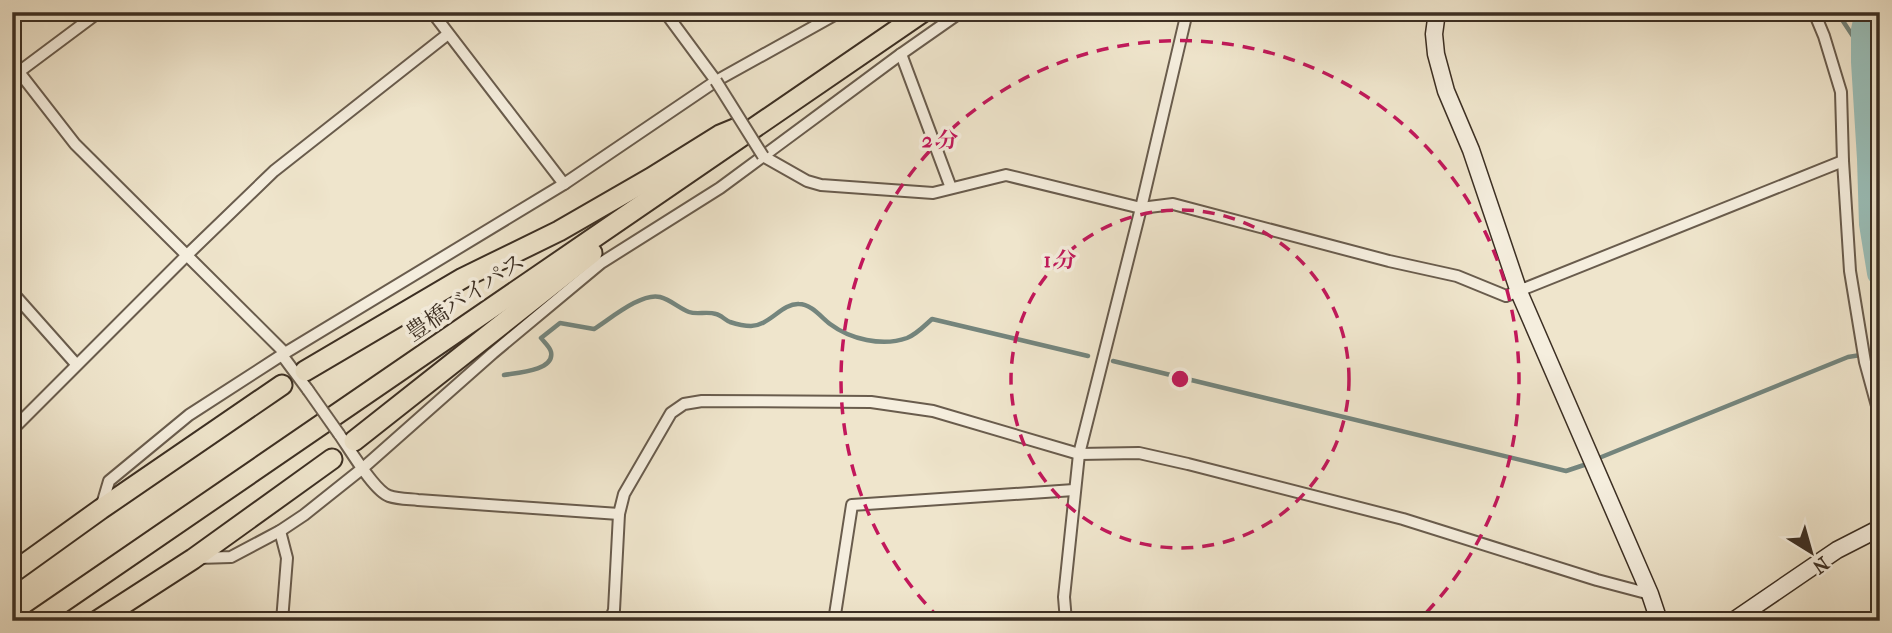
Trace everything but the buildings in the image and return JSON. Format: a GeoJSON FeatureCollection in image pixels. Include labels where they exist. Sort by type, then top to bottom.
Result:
{"type":"FeatureCollection","features":[{"type":"Feature","properties":{"kind":"highway","name":"豊橋バイパス"},"geometry":{"type":"LineString","coordinates":[[35,621],[923,12]]}},
{"type":"Feature","properties":{"kind":"highway"},"geometry":{"type":"LineString","coordinates":[[306,381],[463,278],[559,231],[720,135],[784,107]]}},
{"type":"Feature","properties":{"kind":"highway"},"geometry":{"type":"LineString","coordinates":[[346,438],[576,266],[696,168]]}},
{"type":"Feature","properties":{"kind":"highway"},"geometry":{"type":"LineString","coordinates":[[12,573],[282,385]]}},
{"type":"Feature","properties":{"kind":"highway"},"geometry":{"type":"LineString","coordinates":[[97,621],[192,559],[332,459]]}},
{"type":"Feature","properties":{"kind":"street"},"geometry":{"type":"LineString","coordinates":[[99,12],[16,75],[75,144],[284,354],[346,438],[374,485],[388,496],[418,500],[619,514]]}},
{"type":"Feature","properties":{"kind":"street"},"geometry":{"type":"LineString","coordinates":[[432,12],[565,184]]}},
{"type":"Feature","properties":{"kind":"street"},"geometry":{"type":"LineString","coordinates":[[665,12],[716,81],[763,156],[807,181],[821,185],[933,193],[1006,175],[1141,208],[1173,204],[1457,276],[1506,296],[1843,161]]}},
{"type":"Feature","properties":{"kind":"street"},"geometry":{"type":"LineString","coordinates":[[101,509],[109,481],[189,415],[284,354],[565,184],[716,81],[840,12]]}},
{"type":"Feature","properties":{"kind":"street"},"geometry":{"type":"LineString","coordinates":[[192,559],[231,557],[304,515],[363,468],[493,353],[601,263],[720,188],[961,12]]}},
{"type":"Feature","properties":{"kind":"street"},"geometry":{"type":"LineString","coordinates":[[1066,621],[1064,597],[1079,454],[1187,12]]}},
{"type":"Feature","properties":{"kind":"street"},"geometry":{"type":"LineString","coordinates":[[1436,12],[1434,44],[1443,78],[1520,292],[1650,594],[1659,621]]}},
{"type":"Feature","properties":{"kind":"street"},"geometry":{"type":"LineString","coordinates":[[1814,12],[1841,92],[1850,271],[1865,362],[1880,418]]}},
{"type":"Feature","properties":{"kind":"street"},"geometry":{"type":"LineString","coordinates":[[12,430],[274,171],[448,34]]}},
{"type":"Feature","properties":{"kind":"street"},"geometry":{"type":"LineString","coordinates":[[901,54],[951,188]]}},
{"type":"Feature","properties":{"kind":"street"},"geometry":{"type":"LineString","coordinates":[[12,292],[76,364]]}},
{"type":"Feature","properties":{"kind":"street"},"geometry":{"type":"LineString","coordinates":[[610,621],[614,610],[619,514],[624,494],[671,413],[684,404],[702,401],[871,402],[933,411],[1079,454],[1139,453],[1188,464],[1403,519],[1650,594]]}},
{"type":"Feature","properties":{"kind":"street"},"geometry":{"type":"LineString","coordinates":[[834,621],[852,505],[1074,490]]}},
{"type":"Feature","properties":{"kind":"street"},"geometry":{"type":"LineString","coordinates":[[1733,621],[1837,550],[1880,528]]}},
{"type":"Feature","properties":{"kind":"street"},"geometry":{"type":"LineString","coordinates":[[280,531],[287,558],[282,621]]}},
{"type":"Feature","properties":{"kind":"waterway"},"geometry":{"type":"LineString","coordinates":[[1837,12],[1864,53]]}},
{"type":"Feature","properties":{"kind":"waterway"},"geometry":{"type":"LineString","coordinates":[[1868,12],[1864,30],[1864,62],[1872,224],[1880,273]]}},
{"type":"Feature","properties":{"kind":"waterway"},"geometry":{"type":"LineString","coordinates":[[504,375],[533,370],[547,363],[551,352],[541,338],[560,323],[594,329],[635,302],[653,297],[664,298],[689,312],[713,313],[730,322],[746,326],[758,325],[787,307],[799,304],[812,308],[830,324],[847,334],[867,340],[887,342],[907,338],[932,319],[1088,356]]}},
{"type":"Feature","properties":{"kind":"waterway"},"geometry":{"type":"LineString","coordinates":[[1599,458],[1848,357],[1880,352]]}},
{"type":"Feature","properties":{"kind":"waterway"},"geometry":{"type":"LineString","coordinates":[[1113,361],[1566,471],[1584,465]]}}]}
